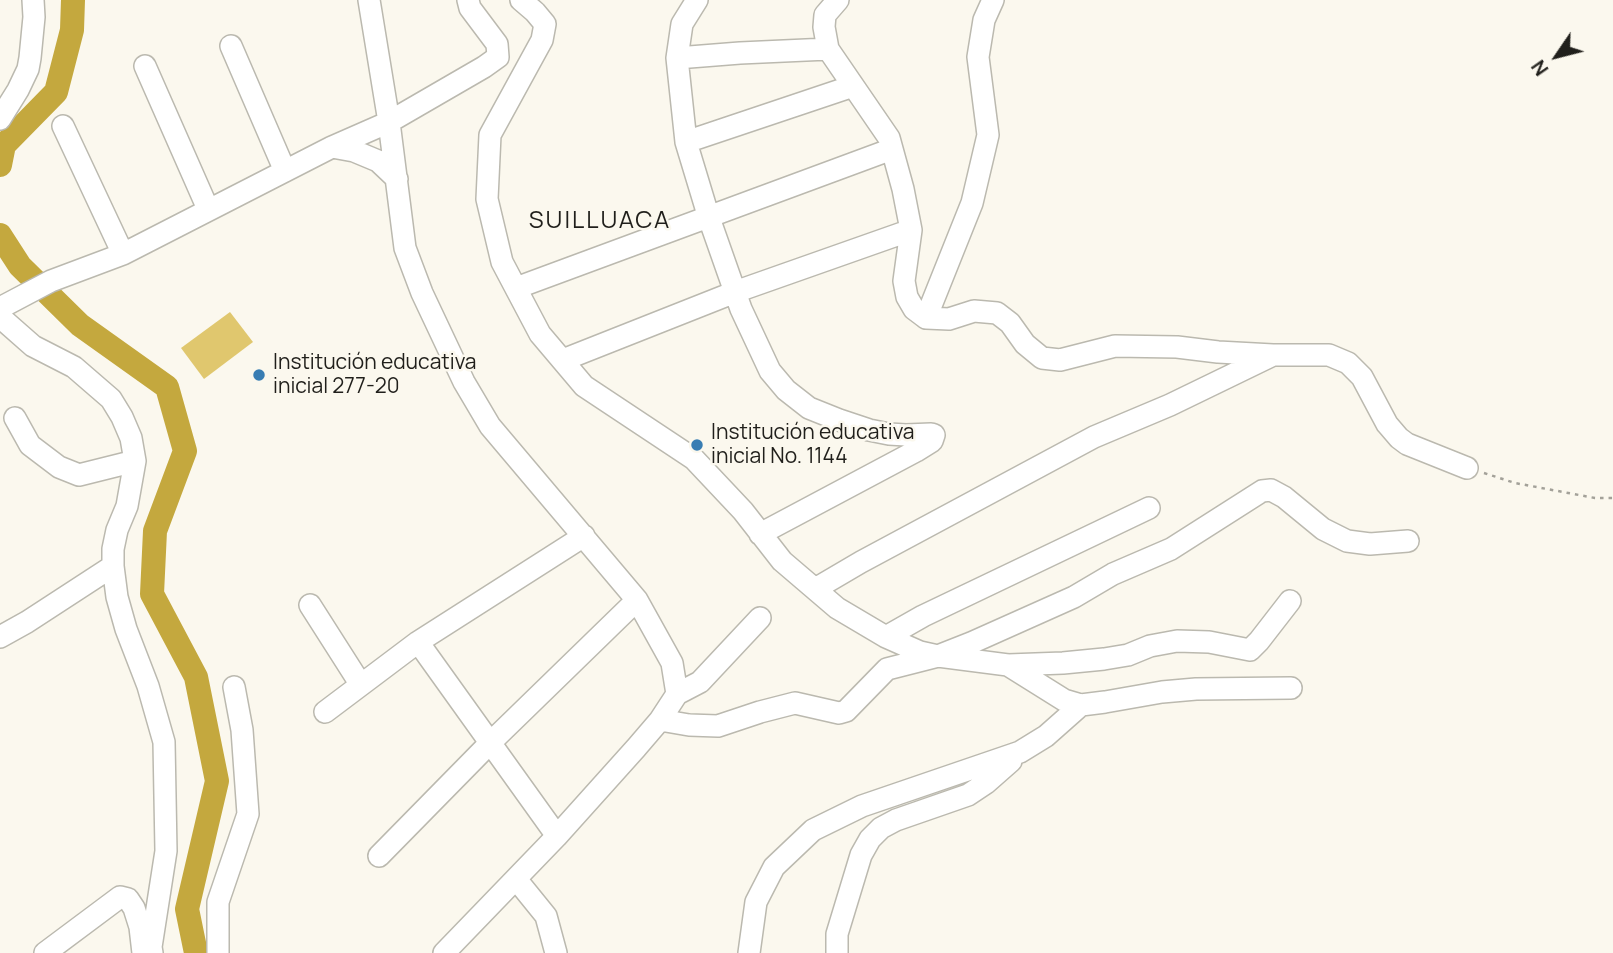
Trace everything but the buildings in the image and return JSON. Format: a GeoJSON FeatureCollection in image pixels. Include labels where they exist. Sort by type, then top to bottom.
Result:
{"type":"FeatureCollection","features":[{"type":"Feature","properties":{"kind":"street"},"geometry":{"type":"LineString","coordinates":[[0,119],[27,69],[34,17],[33,0]]}},
{"type":"Feature","properties":{"kind":"street"},"geometry":{"type":"LineString","coordinates":[[369,0],[389,122],[405,248],[422,293],[464,382],[490,426],[638,600],[672,663],[677,694]]}},
{"type":"Feature","properties":{"kind":"street"},"geometry":{"type":"LineString","coordinates":[[152,953],[166,850],[164,742],[148,686],[125,629],[113,566],[113,549],[127,506],[135,461],[131,438],[111,399],[74,367],[33,346],[1,311],[51,281],[123,254],[332,147],[389,122],[498,57],[497,44],[470,8],[468,0]]}},
{"type":"Feature","properties":{"kind":"street"},"geometry":{"type":"LineString","coordinates":[[521,0],[545,24],[542,40],[491,135],[487,200],[502,262],[540,334],[584,386],[694,459],[743,510],[782,561],[837,608],[886,637],[920,652],[1008,665],[1104,659],[1177,641],[1209,642],[1250,650],[1290,601]]}},
{"type":"Feature","properties":{"kind":"street"},"geometry":{"type":"LineString","coordinates":[[697,0],[682,24],[677,58],[686,142],[735,292],[769,371],[786,390],[809,408],[838,420],[889,434],[933,435],[932,441],[916,451],[760,534]]}},
{"type":"Feature","properties":{"kind":"street"},"geometry":{"type":"LineString","coordinates":[[838,0],[825,15],[828,49],[889,138],[911,230],[904,281],[907,297],[914,309],[926,318],[949,319],[974,311],[997,313],[1010,323],[1025,344],[1042,358],[1060,360],[1115,346],[1177,347],[1273,355],[1329,355],[1348,363],[1362,377],[1387,424],[1399,438],[1407,444],[1467,468]]}},
{"type":"Feature","properties":{"kind":"street"},"geometry":{"type":"LineString","coordinates":[[926,318],[972,203],[988,135],[978,57],[984,20],[993,0]]}},
{"type":"Feature","properties":{"kind":"street"},"geometry":{"type":"LineString","coordinates":[[230,46],[285,171]]}},
{"type":"Feature","properties":{"kind":"street"},"geometry":{"type":"LineString","coordinates":[[677,58],[740,52],[828,49]]}},
{"type":"Feature","properties":{"kind":"street"},"geometry":{"type":"LineString","coordinates":[[145,66],[208,209]]}},
{"type":"Feature","properties":{"kind":"street"},"geometry":{"type":"LineString","coordinates":[[686,142],[853,86]]}},
{"type":"Feature","properties":{"kind":"street"},"geometry":{"type":"LineString","coordinates":[[63,126],[123,254]]}},
{"type":"Feature","properties":{"kind":"street"},"geometry":{"type":"LineString","coordinates":[[332,147],[354,151],[378,161],[397,179]]}},
{"type":"Feature","properties":{"kind":"street"},"geometry":{"type":"LineString","coordinates":[[516,288],[892,149]]}},
{"type":"Feature","properties":{"kind":"street"},"geometry":{"type":"LineString","coordinates":[[563,360],[735,292],[911,230]]}},
{"type":"Feature","properties":{"kind":"street"},"geometry":{"type":"LineString","coordinates":[[815,589],[1094,438],[1273,355]]}},
{"type":"Feature","properties":{"kind":"street"},"geometry":{"type":"LineString","coordinates":[[15,418],[30,445],[59,467],[79,475],[135,461]]}},
{"type":"Feature","properties":{"kind":"street"},"geometry":{"type":"LineString","coordinates":[[660,720],[718,726],[795,703],[839,713],[846,711],[887,669],[938,656],[1074,597],[1113,574],[1171,549],[1262,491],[1271,491],[1284,497],[1323,529],[1347,541],[1370,544],[1408,541]]}},
{"type":"Feature","properties":{"kind":"street"},"geometry":{"type":"LineString","coordinates":[[886,637],[923,616],[1149,508]]}},
{"type":"Feature","properties":{"kind":"street"},"geometry":{"type":"LineString","coordinates":[[325,712],[418,642],[584,536]]}},
{"type":"Feature","properties":{"kind":"street"},"geometry":{"type":"LineString","coordinates":[[0,637],[113,566]]}},
{"type":"Feature","properties":{"kind":"street"},"geometry":{"type":"LineString","coordinates":[[379,856],[490,743],[638,600]]}},
{"type":"Feature","properties":{"kind":"street"},"geometry":{"type":"LineString","coordinates":[[310,605],[361,685]]}},
{"type":"Feature","properties":{"kind":"street"},"geometry":{"type":"LineString","coordinates":[[444,953],[557,836],[660,720],[677,694],[700,681],[760,618]]}},
{"type":"Feature","properties":{"kind":"street"},"geometry":{"type":"LineString","coordinates":[[418,642],[557,836]]}},
{"type":"Feature","properties":{"kind":"street"},"geometry":{"type":"LineString","coordinates":[[1008,665],[1064,700],[1082,705],[1196,689],[1291,688]]}},
{"type":"Feature","properties":{"kind":"street"},"geometry":{"type":"LineString","coordinates":[[218,953],[218,902],[248,814],[242,730],[234,687]]}},
{"type":"Feature","properties":{"kind":"street"},"geometry":{"type":"LineString","coordinates":[[837,953],[837,934],[861,855],[870,839],[881,828],[896,820],[968,795],[1082,705]]}},
{"type":"Feature","properties":{"kind":"street"},"geometry":{"type":"LineString","coordinates":[[749,953],[756,902],[774,867],[813,830],[862,806],[1020,752]]}},
{"type":"Feature","properties":{"kind":"street"},"geometry":{"type":"LineString","coordinates":[[516,879],[546,916],[556,953]]}},
{"type":"Feature","properties":{"kind":"street"},"geometry":{"type":"LineString","coordinates":[[45,953],[120,897],[128,899],[134,908],[140,927],[143,953]]}},
{"type":"Feature","properties":{"kind":"path"},"geometry":{"type":"LineString","coordinates":[[1467,468],[1515,483],[1595,498],[1613,498]]}},
{"type":"Feature","properties":{"kind":"shaded area"},"geometry":{"type":"Polygon","coordinates":[[[230,312],[253,342],[204,379],[181,348],[230,312]]]}},
{"type":"Feature","properties":{"kind":"waterway"},"geometry":{"type":"LineString","coordinates":[[0,165],[4,145],[56,92],[72,30],[73,0]]}},
{"type":"Feature","properties":{"kind":"waterway"},"geometry":{"type":"LineString","coordinates":[[0,235],[20,266],[80,325],[167,387],[185,451],[155,531],[152,594],[196,677],[217,781],[187,909],[196,953]]}},
{"type":"Feature","properties":{"kind":"place","name":"Institución educativa inicial 277-20"},"geometry":{"type":"Point","coordinates":[259,375]}},
{"type":"Feature","properties":{"kind":"place","name":"Institución educativa inicial No. 1144"},"geometry":{"type":"Point","coordinates":[697,445]}},
{"type":"Feature","properties":{"kind":"district","name":"SUILLUACA"},"geometry":{"type":"Point","coordinates":[600,221]}}]}
